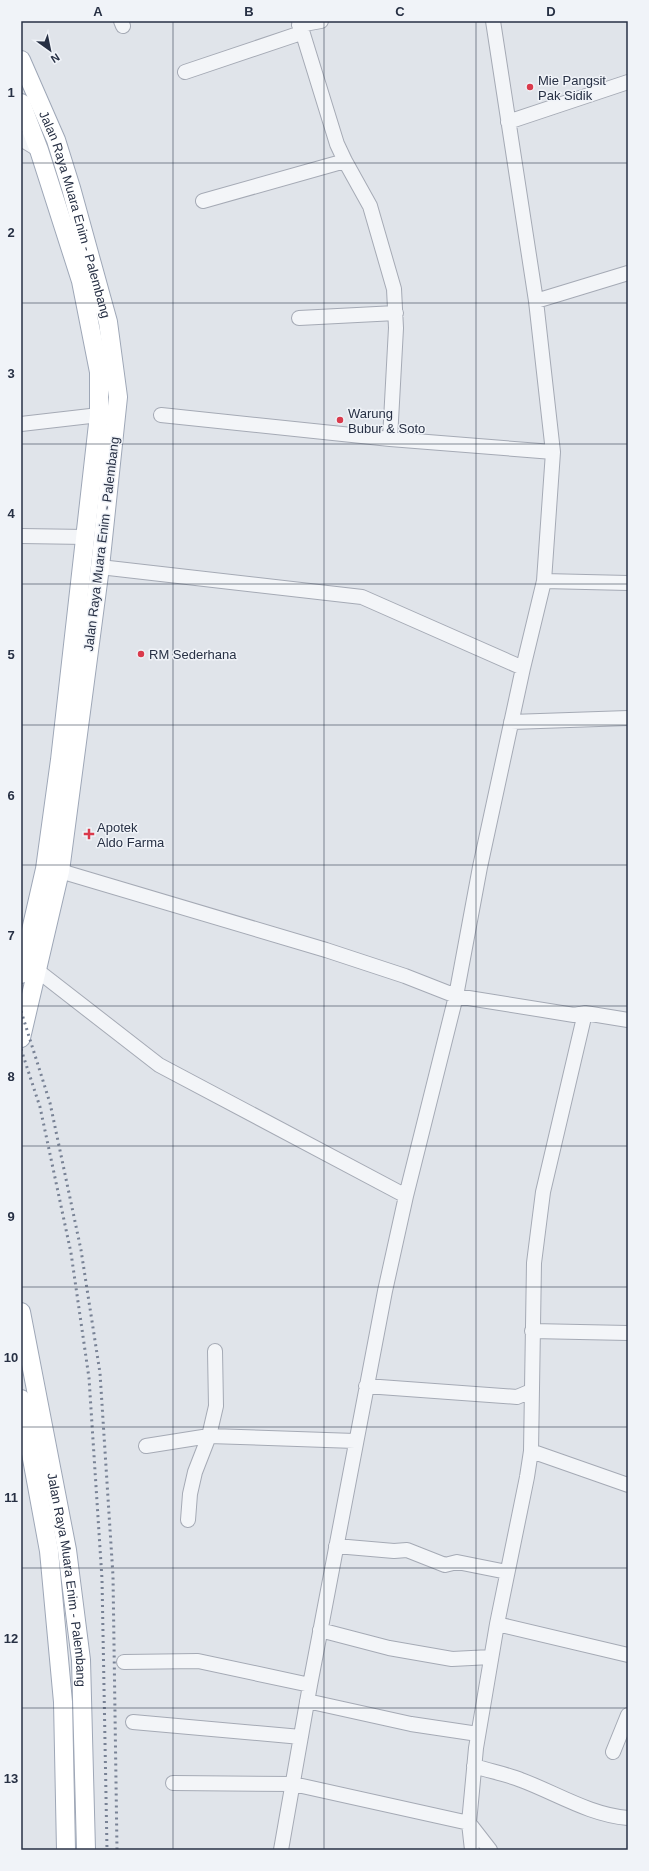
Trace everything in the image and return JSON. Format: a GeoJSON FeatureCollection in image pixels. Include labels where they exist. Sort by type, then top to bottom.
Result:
{"type":"FeatureCollection","features":[{"type":"Feature","properties":{"kind":"main road","name":"Jalan Raya Muara Enim - Palembang"},"geometry":{"type":"LineString","coordinates":[[21,60],[56,140],[71,188],[108,322],[118,397],[100,567],[60,871],[30,973]]}},
{"type":"Feature","properties":{"kind":"main road","name":"Jalan Raya Muara Enim - Palembang"},"geometry":{"type":"LineString","coordinates":[[21,104],[39,150],[81,281],[99,372],[99,415],[60,760],[21,1038]]}},
{"type":"Feature","properties":{"kind":"main road","name":"Jalan Raya Muara Enim - Palembang"},"geometry":{"type":"LineString","coordinates":[[21,1312],[67,1550],[81,1660],[86,1850]]}},
{"type":"Feature","properties":{"kind":"main road","name":"Jalan Raya Muara Enim - Palembang"},"geometry":{"type":"LineString","coordinates":[[21,1399],[49,1551],[63,1702],[66,1850]]}},
{"type":"Feature","properties":{"kind":"main road"},"geometry":{"type":"LineString","coordinates":[[59,1661],[81,1660]]}},
{"type":"Feature","properties":{"kind":"main road"},"geometry":{"type":"LineString","coordinates":[[65,1780],[85,1778]]}},
{"type":"Feature","properties":{"kind":"street"},"geometry":{"type":"LineString","coordinates":[[185,72],[300,26],[321,21]]}},
{"type":"Feature","properties":{"kind":"street"},"geometry":{"type":"LineString","coordinates":[[281,1850],[320,1630],[366,1386],[406,1196],[456,996],[480,867],[523,668],[544,581],[553,452],[536,301],[492,21]]}},
{"type":"Feature","properties":{"kind":"street"},"geometry":{"type":"LineString","coordinates":[[300,26],[345,161],[370,206],[394,289],[396,313],[390,439]]}},
{"type":"Feature","properties":{"kind":"street"},"geometry":{"type":"LineString","coordinates":[[508,122],[628,82]]}},
{"type":"Feature","properties":{"kind":"street"},"geometry":{"type":"LineString","coordinates":[[21,139],[39,150]]}},
{"type":"Feature","properties":{"kind":"street"},"geometry":{"type":"LineString","coordinates":[[203,201],[345,161]]}},
{"type":"Feature","properties":{"kind":"street"},"geometry":{"type":"LineString","coordinates":[[536,301],[628,273]]}},
{"type":"Feature","properties":{"kind":"street"},"geometry":{"type":"LineString","coordinates":[[299,318],[396,313]]}},
{"type":"Feature","properties":{"kind":"street"},"geometry":{"type":"LineString","coordinates":[[21,424],[99,415]]}},
{"type":"Feature","properties":{"kind":"street"},"geometry":{"type":"LineString","coordinates":[[161,415],[390,439],[553,452]]}},
{"type":"Feature","properties":{"kind":"street"},"geometry":{"type":"LineString","coordinates":[[21,536],[86,537]]}},
{"type":"Feature","properties":{"kind":"street"},"geometry":{"type":"LineString","coordinates":[[100,567],[362,597],[523,668]]}},
{"type":"Feature","properties":{"kind":"street"},"geometry":{"type":"LineString","coordinates":[[544,581],[628,583]]}},
{"type":"Feature","properties":{"kind":"street"},"geometry":{"type":"LineString","coordinates":[[511,722],[628,718]]}},
{"type":"Feature","properties":{"kind":"street"},"geometry":{"type":"LineString","coordinates":[[60,871],[326,950],[405,976],[456,996],[574,1015],[585,1013],[628,1020]]}},
{"type":"Feature","properties":{"kind":"street"},"geometry":{"type":"LineString","coordinates":[[30,973],[159,1065],[406,1196]]}},
{"type":"Feature","properties":{"kind":"street"},"geometry":{"type":"LineString","coordinates":[[472,1850],[469,1823],[478,1734],[497,1624],[531,1451],[534,1263],[543,1192],[585,1013]]}},
{"type":"Feature","properties":{"kind":"street"},"geometry":{"type":"LineString","coordinates":[[532,1331],[628,1333]]}},
{"type":"Feature","properties":{"kind":"street"},"geometry":{"type":"LineString","coordinates":[[188,1520],[190,1494],[195,1472],[209,1436],[216,1406],[215,1352]]}},
{"type":"Feature","properties":{"kind":"street"},"geometry":{"type":"LineString","coordinates":[[366,1386],[517,1397],[532,1391]]}},
{"type":"Feature","properties":{"kind":"street"},"geometry":{"type":"LineString","coordinates":[[146,1446],[209,1436],[355,1441]]}},
{"type":"Feature","properties":{"kind":"street"},"geometry":{"type":"LineString","coordinates":[[531,1451],[628,1485]]}},
{"type":"Feature","properties":{"kind":"street"},"geometry":{"type":"LineString","coordinates":[[336,1546],[394,1551],[407,1550],[445,1565],[457,1562],[507,1572]]}},
{"type":"Feature","properties":{"kind":"street"},"geometry":{"type":"LineString","coordinates":[[497,1624],[628,1655]]}},
{"type":"Feature","properties":{"kind":"street"},"geometry":{"type":"LineString","coordinates":[[320,1630],[390,1648],[452,1659],[491,1657]]}},
{"type":"Feature","properties":{"kind":"street"},"geometry":{"type":"LineString","coordinates":[[124,1662],[198,1661],[310,1685]]}},
{"type":"Feature","properties":{"kind":"street"},"geometry":{"type":"LineString","coordinates":[[307,1701],[411,1724],[478,1734]]}},
{"type":"Feature","properties":{"kind":"street"},"geometry":{"type":"LineString","coordinates":[[613,1752],[628,1715]]}},
{"type":"Feature","properties":{"kind":"street"},"geometry":{"type":"LineString","coordinates":[[133,1722],[301,1736]]}},
{"type":"Feature","properties":{"kind":"street"},"geometry":{"type":"LineString","coordinates":[[474,1766],[521,1780],[571,1803],[619,1818],[628,1818]]}},
{"type":"Feature","properties":{"kind":"street"},"geometry":{"type":"LineString","coordinates":[[173,1783],[293,1784],[469,1823],[490,1850]]}},
{"type":"Feature","properties":{"kind":"railway"},"geometry":{"type":"LineString","coordinates":[[21,1011],[50,1103],[81,1250],[100,1373],[113,1576],[117,1850]]}},
{"type":"Feature","properties":{"kind":"railway"},"geometry":{"type":"LineString","coordinates":[[21,1049],[40,1107],[71,1253],[89,1378],[102,1579],[107,1850]]}},
{"type":"Feature","properties":{"kind":"place","name":"Mie Pangsit Pak Sidik"},"geometry":{"type":"Point","coordinates":[530,87]}},
{"type":"Feature","properties":{"kind":"place","name":"Warung Bubur & Soto"},"geometry":{"type":"Point","coordinates":[340,420]}},
{"type":"Feature","properties":{"kind":"place","name":"RM Sederhana"},"geometry":{"type":"Point","coordinates":[141,654]}},
{"type":"Feature","properties":{"kind":"place","name":"Apotek Aldo Farma"},"geometry":{"type":"Point","coordinates":[89,834]}}]}
